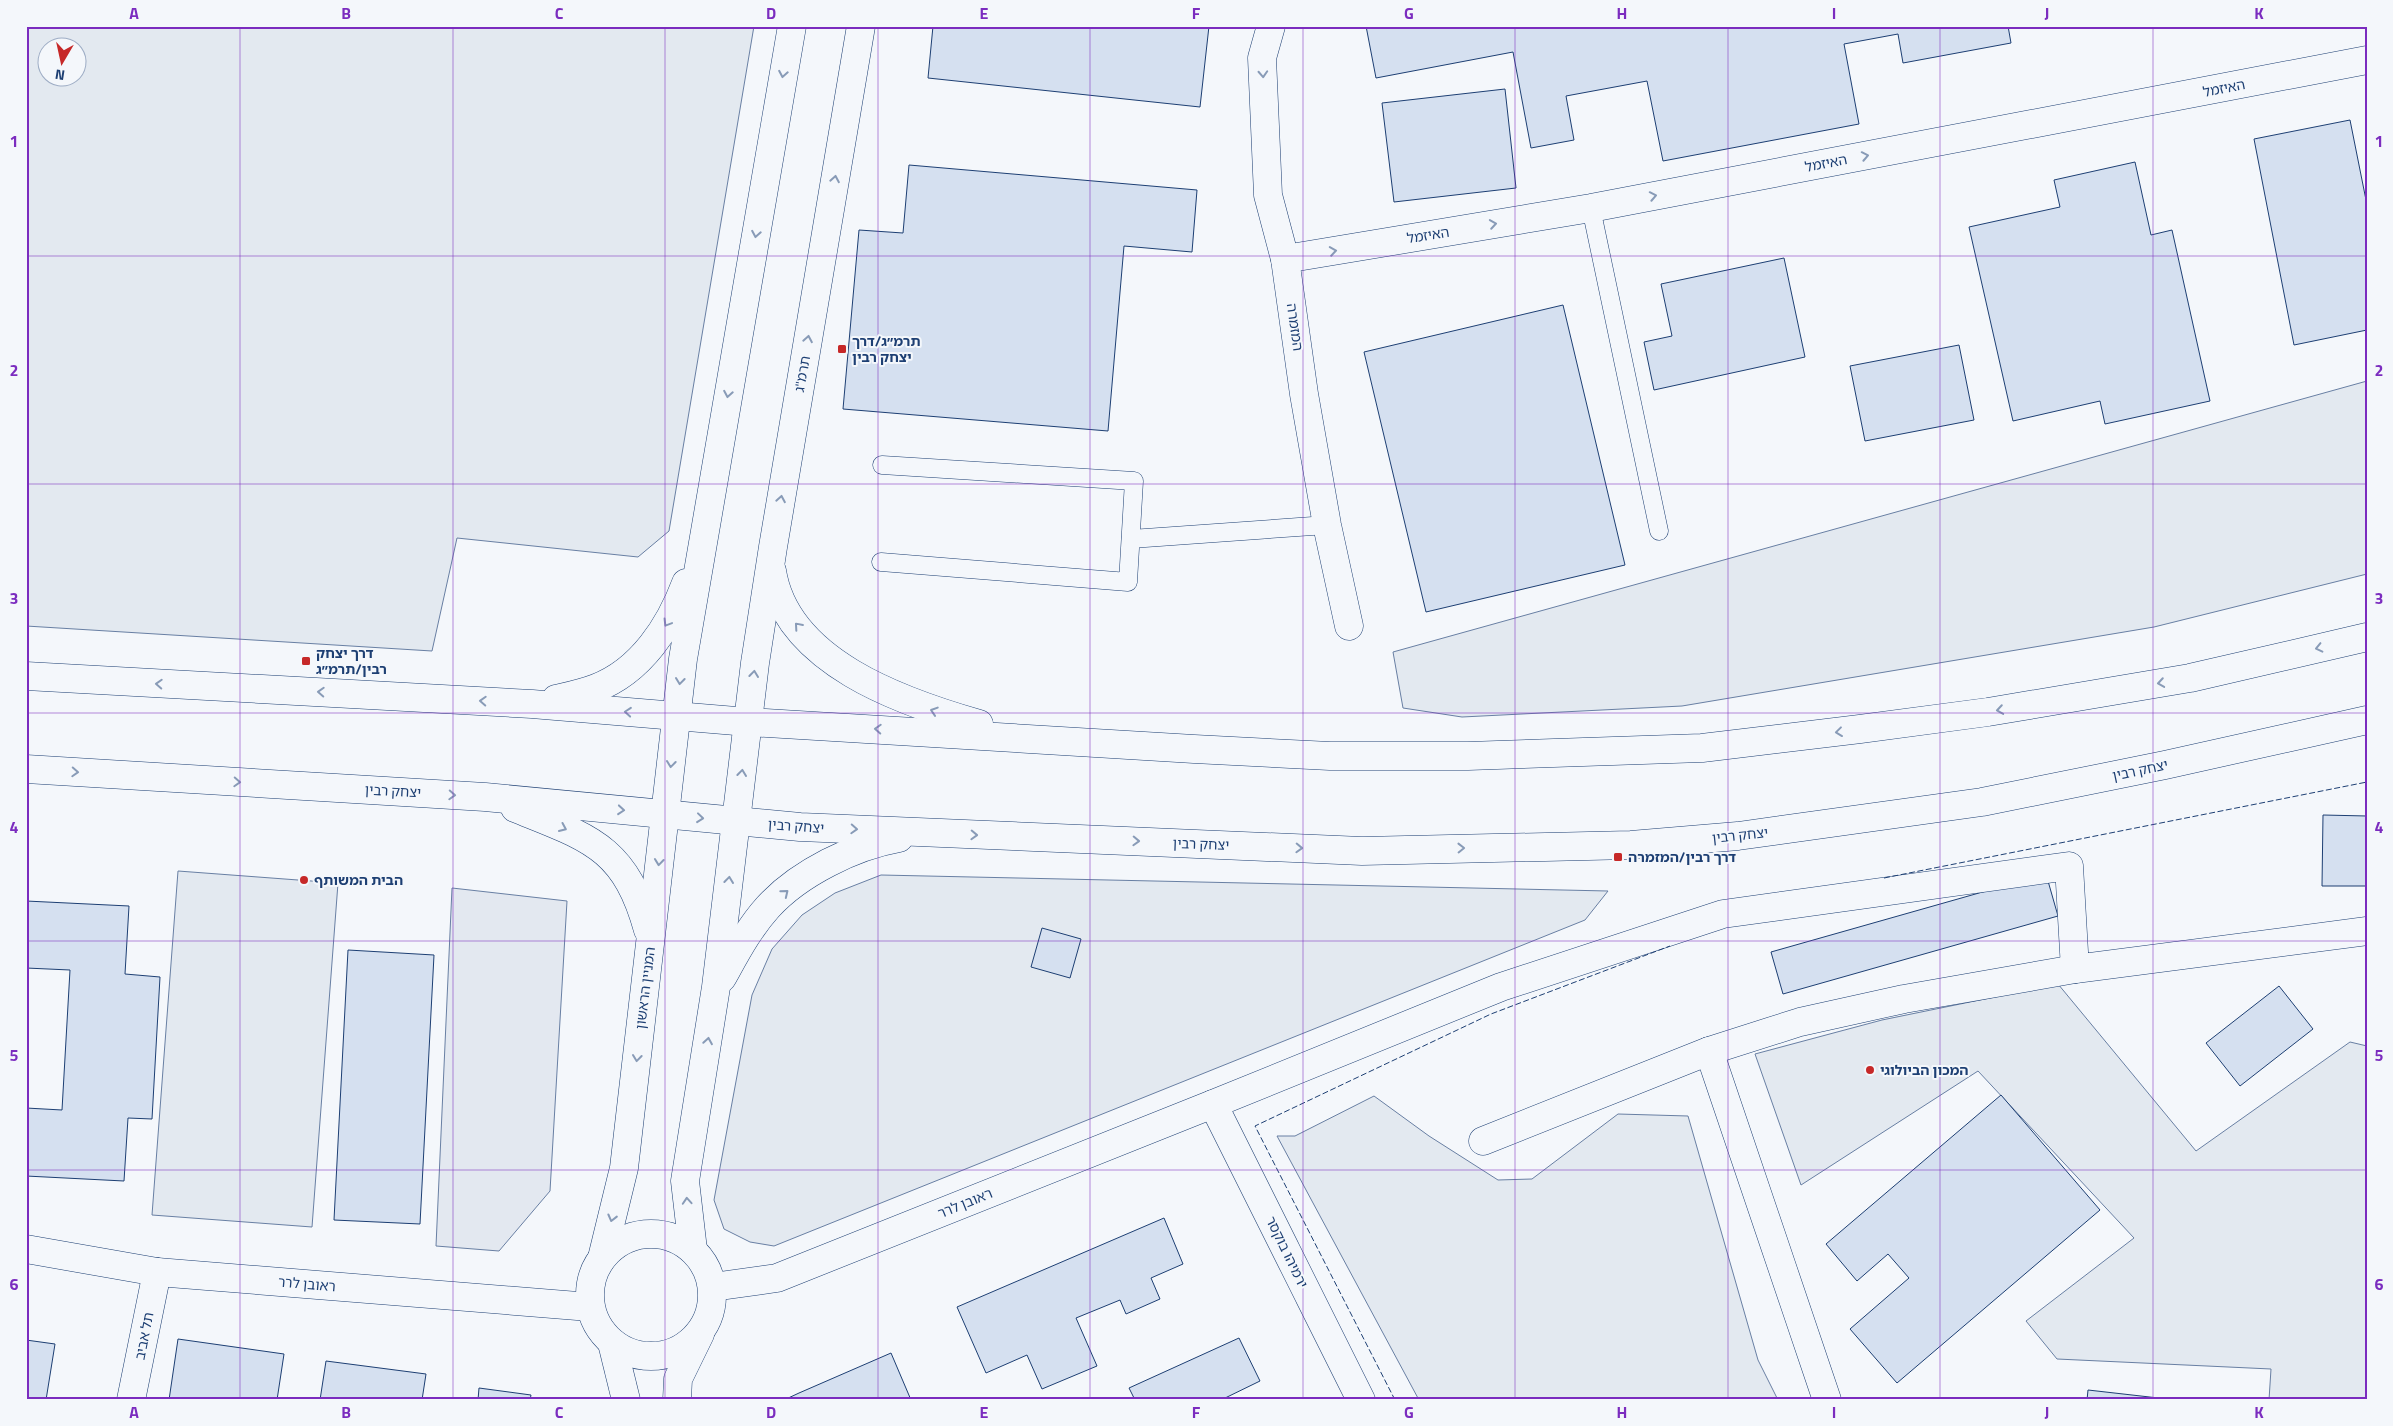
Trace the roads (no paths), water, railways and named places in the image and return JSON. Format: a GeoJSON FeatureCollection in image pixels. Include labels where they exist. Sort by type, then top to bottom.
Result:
{"type":"FeatureCollection","features":[{"type":"Feature","properties":{"kind":"street"},"geometry":{"type":"LineString","coordinates":[[676,715],[683,658],[707,512],[792,26]]}},
{"type":"Feature","properties":{"kind":"street","name":"תרמ\"ג"},"geometry":{"type":"LineString","coordinates":[[748,722],[773,547],[861,26]]}},
{"type":"Feature","properties":{"kind":"street","name":"המזמרה"},"geometry":{"type":"LineString","coordinates":[[1271,26],[1262,58],[1268,195],[1285,259],[1304,394],[1327,525],[1349,626]]}},
{"type":"Feature","properties":{"kind":"street","name":"האיזמל"},"geometry":{"type":"LineString","coordinates":[[1285,259],[1591,208],[2367,60]]}},
{"type":"Feature","properties":{"kind":"street"},"geometry":{"type":"LineString","coordinates":[[532,704],[598,688],[625,671],[653,645],[678,605],[707,512]]}},
{"type":"Feature","properties":{"kind":"street"},"geometry":{"type":"LineString","coordinates":[[773,547],[772,568],[775,589],[788,614],[830,660],[870,684],[930,710],[984,726],[1049,739]]}},
{"type":"Feature","properties":{"kind":"street"},"geometry":{"type":"LineString","coordinates":[[26,676],[532,704],[748,722],[1194,749],[1330,756],[1468,756],[1702,748],[1988,712],[2190,678],[2367,637]]}},
{"type":"Feature","properties":{"kind":"street","name":"המניין הראשון"},"geometry":{"type":"LineString","coordinates":[[602,1258],[624,1168],[676,715]]}},
{"type":"Feature","properties":{"kind":"street","name":"יצחק רבין"},"geometry":{"type":"LineString","coordinates":[[26,769],[485,797],[735,822],[1362,851],[1631,845],[1798,828],[1982,802],[2165,765],[2367,720]]}},
{"type":"Feature","properties":{"kind":"street"},"geometry":{"type":"LineString","coordinates":[[693,1250],[685,1181],[716,988],[748,722]]}},
{"type":"Feature","properties":{"kind":"street"},"geometry":{"type":"LineString","coordinates":[[485,797],[592,841],[611,857],[633,887],[650,940]]}},
{"type":"Feature","properties":{"kind":"street"},"geometry":{"type":"LineString","coordinates":[[716,988],[746,936],[768,906],[813,870],[858,850],[893,839],[925,832]]}},
{"type":"Feature","properties":{"kind":"street","name":"ראובן לרר"},"geometry":{"type":"LineString","coordinates":[[713,1287],[777,1278],[1501,987],[1723,914],[2069,866],[2076,970]]}},
{"type":"Feature","properties":{"kind":"street"},"geometry":{"type":"LineString","coordinates":[[1483,1141],[1709,1051],[1810,1020],[1904,999],[2076,970],[2367,931]]}},
{"type":"Feature","properties":{"kind":"street"},"geometry":{"type":"LineString","coordinates":[[1709,1051],[1826,1400]]}},
{"type":"Feature","properties":{"kind":"street","name":"ירמיהו בוקסר"},"geometry":{"type":"LineString","coordinates":[[1213,1104],[1361,1400]]}},
{"type":"Feature","properties":{"kind":"street"},"geometry":{"type":"LineString","coordinates":[[677,1400],[678,1379],[703,1329],[712,1309],[713,1287],[706,1267],[693,1250],[675,1238],[658,1234],[637,1235],[617,1243],[602,1258],[592,1277],[590,1306],[598,1326],[612,1343],[631,1353],[647,1356],[669,1354],[688,1345],[703,1329]]}},
{"type":"Feature","properties":{"kind":"street","name":"ראובן לרר"},"geometry":{"type":"LineString","coordinates":[[26,1249],[157,1272],[590,1306]]}},
{"type":"Feature","properties":{"kind":"street","name":"תל אביב"},"geometry":{"type":"LineString","coordinates":[[131,1400],[157,1272]]}},
{"type":"Feature","properties":{"kind":"street"},"geometry":{"type":"LineString","coordinates":[[612,1343],[626,1400]]}},
{"type":"Feature","properties":{"kind":"lane"},"geometry":{"type":"LineString","coordinates":[[1591,208],[1659,530]]}},
{"type":"Feature","properties":{"kind":"lane"},"geometry":{"type":"LineString","coordinates":[[882,465],[1134,481],[1128,582],[882,562]]}},
{"type":"Feature","properties":{"kind":"lane"},"geometry":{"type":"LineString","coordinates":[[1131,539],[1327,525]]}},
{"type":"Feature","properties":{"kind":"place","name":"תרמ״ג/דרך יצחק רבין"},"geometry":{"type":"Point","coordinates":[842,349]}},
{"type":"Feature","properties":{"kind":"place","name":"דרך יצחק רבין/תרמ״ג"},"geometry":{"type":"Point","coordinates":[306,661]}},
{"type":"Feature","properties":{"kind":"place","name":"דרך רבין/המזמרה"},"geometry":{"type":"Point","coordinates":[1618,857]}},
{"type":"Feature","properties":{"kind":"place","name":"הבית המשותף"},"geometry":{"type":"Point","coordinates":[304,880]}},
{"type":"Feature","properties":{"kind":"place","name":"המכון הביולוגי"},"geometry":{"type":"Point","coordinates":[1870,1070]}}]}
